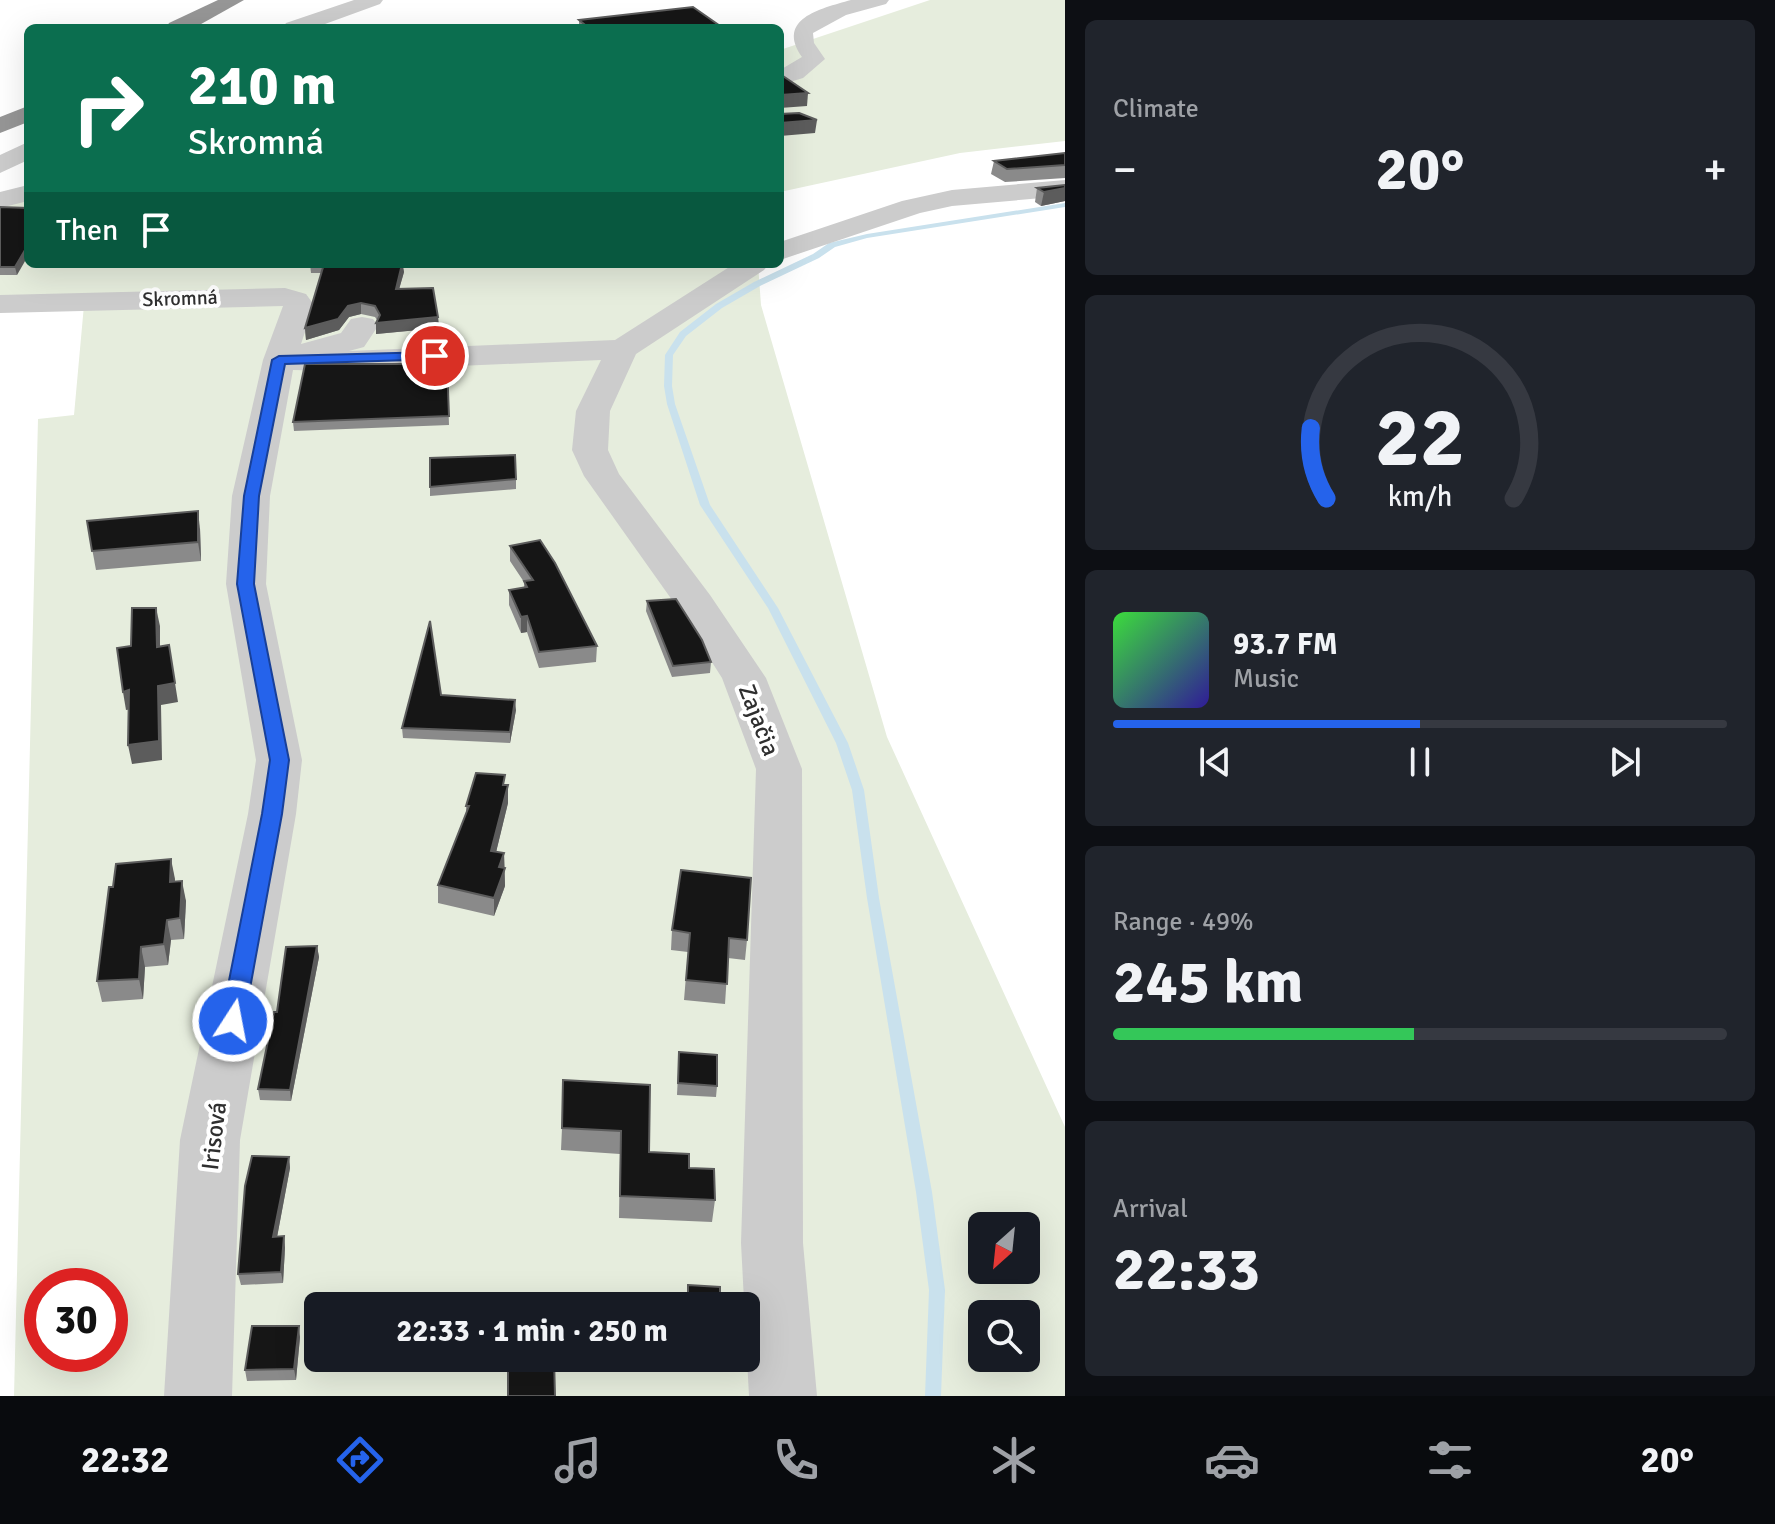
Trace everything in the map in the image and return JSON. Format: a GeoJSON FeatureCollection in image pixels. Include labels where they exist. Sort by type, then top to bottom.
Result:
{"type":"FeatureCollection","features":[{"type":"Feature","properties":{"kind":"highway"},"geometry":{"type":"LineString","coordinates":[[197,24],[236,8],[258,5]]}},
{"type":"Feature","properties":{"kind":"highway"},"geometry":{"type":"LineString","coordinates":[[0,107],[24,97]]}},
{"type":"Feature","properties":{"kind":"highway"},"geometry":{"type":"LineString","coordinates":[[0,126],[24,115]]}},
{"type":"Feature","properties":{"kind":"street"},"geometry":{"type":"LineString","coordinates":[[305,24],[373,0]]}},
{"type":"Feature","properties":{"kind":"street"},"geometry":{"type":"LineString","coordinates":[[784,27],[810,24],[841,10],[879,0]]}},
{"type":"Feature","properties":{"kind":"street"},"geometry":{"type":"LineString","coordinates":[[784,77],[795,73],[814,59],[803,43],[802,31],[810,24]]}},
{"type":"Feature","properties":{"kind":"street"},"geometry":{"type":"LineString","coordinates":[[0,165],[24,152]]}},
{"type":"Feature","properties":{"kind":"street"},"geometry":{"type":"LineString","coordinates":[[0,191],[24,184]]}},
{"type":"Feature","properties":{"kind":"street"},"geometry":{"type":"LineString","coordinates":[[784,250],[912,207],[952,198],[1065,188]]}},
{"type":"Feature","properties":{"kind":"street"},"geometry":{"type":"LineString","coordinates":[[0,200],[24,194]]}},
{"type":"Feature","properties":{"kind":"street"},"geometry":{"type":"LineString","coordinates":[[279,360],[342,361],[622,349],[748,268]]}},
{"type":"Feature","properties":{"kind":"street","name":"Skromná"},"geometry":{"type":"LineString","coordinates":[[0,304],[285,297],[299,305],[279,360]]}},
{"type":"Feature","properties":{"kind":"street"},"geometry":{"type":"LineString","coordinates":[[279,360],[353,340],[362,326]]}},
{"type":"Feature","properties":{"kind":"street","name":"Zajačia"},"geometry":{"type":"LineString","coordinates":[[622,349],[593,411],[590,450],[602,476],[696,604],[744,678],[779,769],[772,1243],[783,1396]]}},
{"type":"Feature","properties":{"kind":"street","name":"Irisová"},"geometry":{"type":"LineString","coordinates":[[198,1396],[210,1140],[272,814],[279,760],[246,584],[251,496],[279,360]]}},
{"type":"Feature","properties":{"kind":"green space"},"geometry":{"type":"Polygon","coordinates":[[[930,0],[1065,0],[1065,141],[960,153],[784,191],[784,49],[930,0]]]}},
{"type":"Feature","properties":{"kind":"green space"},"geometry":{"type":"Polygon","coordinates":[[[24,189],[24,268],[758,268],[761,305],[887,737],[1065,1127],[1065,1396],[14,1396],[38,419],[74,415],[84,305],[0,307],[0,195],[24,189]]]}},
{"type":"Feature","properties":{"kind":"building"},"geometry":{"type":"Polygon","coordinates":[[[693,7],[717,24],[584,24],[579,20],[693,7]]]}},
{"type":"Feature","properties":{"kind":"building"},"geometry":{"type":"Polygon","coordinates":[[[784,77],[808,93],[784,95],[784,77]]]}},
{"type":"Feature","properties":{"kind":"building"},"geometry":{"type":"Polygon","coordinates":[[[799,113],[817,120],[784,123],[784,114],[799,113]]]}},
{"type":"Feature","properties":{"kind":"building"},"geometry":{"type":"Polygon","coordinates":[[[1065,153],[1065,165],[1007,169],[994,161],[1065,153]]]}},
{"type":"Feature","properties":{"kind":"building"},"geometry":{"type":"Polygon","coordinates":[[[1065,185],[1065,188],[1044,192],[1037,188],[1065,185]]]}},
{"type":"Feature","properties":{"kind":"building"},"geometry":{"type":"Polygon","coordinates":[[[0,207],[24,208],[24,252],[15,267],[0,267],[0,207]]]}},
{"type":"Feature","properties":{"kind":"building"},"geometry":{"type":"Polygon","coordinates":[[[323,268],[401,268],[396,289],[433,288],[438,317],[376,323],[380,315],[375,306],[361,303],[348,306],[338,319],[305,328],[323,268]]]}},
{"type":"Feature","properties":{"kind":"building"},"geometry":{"type":"Polygon","coordinates":[[[305,364],[447,364],[449,416],[293,422],[305,364]]]}},
{"type":"Feature","properties":{"kind":"building"},"geometry":{"type":"Polygon","coordinates":[[[515,455],[516,479],[430,487],[430,458],[515,455]]]}},
{"type":"Feature","properties":{"kind":"building"},"geometry":{"type":"Polygon","coordinates":[[[198,511],[198,542],[92,551],[87,521],[198,511]]]}},
{"type":"Feature","properties":{"kind":"building"},"geometry":{"type":"Polygon","coordinates":[[[540,540],[597,646],[539,652],[527,616],[521,617],[509,590],[527,587],[524,581],[533,580],[510,546],[540,540]]]}},
{"type":"Feature","properties":{"kind":"building"},"geometry":{"type":"Polygon","coordinates":[[[676,599],[702,640],[711,662],[673,666],[647,601],[676,599]]]}},
{"type":"Feature","properties":{"kind":"building"},"geometry":{"type":"Polygon","coordinates":[[[132,608],[156,608],[157,647],[169,645],[175,683],[158,686],[159,741],[128,745],[129,690],[123,692],[117,648],[131,646],[132,608]]]}},
{"type":"Feature","properties":{"kind":"building"},"geometry":{"type":"Polygon","coordinates":[[[430,621],[441,695],[515,700],[510,732],[402,728],[430,621]]]}},
{"type":"Feature","properties":{"kind":"building"},"geometry":{"type":"Polygon","coordinates":[[[476,773],[505,775],[503,785],[508,785],[491,851],[504,853],[499,867],[505,868],[494,898],[438,885],[469,806],[466,806],[476,773]]]}},
{"type":"Feature","properties":{"kind":"building"},"geometry":{"type":"Polygon","coordinates":[[[171,859],[170,882],[182,881],[180,918],[167,920],[164,944],[141,947],[139,979],[97,981],[109,887],[113,887],[116,864],[171,859]]]}},
{"type":"Feature","properties":{"kind":"building"},"geometry":{"type":"Polygon","coordinates":[[[681,870],[751,878],[747,940],[729,938],[727,984],[686,980],[690,933],[672,930],[681,870]]]}},
{"type":"Feature","properties":{"kind":"building"},"geometry":{"type":"Polygon","coordinates":[[[317,946],[290,1090],[258,1089],[274,1012],[277,1012],[286,947],[317,946]]]}},
{"type":"Feature","properties":{"kind":"building"},"geometry":{"type":"Polygon","coordinates":[[[679,1052],[717,1055],[717,1086],[678,1083],[679,1052]]]}},
{"type":"Feature","properties":{"kind":"building"},"geometry":{"type":"Polygon","coordinates":[[[563,1080],[650,1085],[649,1152],[689,1154],[689,1168],[714,1169],[715,1200],[620,1196],[621,1131],[562,1128],[563,1080]]]}},
{"type":"Feature","properties":{"kind":"building"},"geometry":{"type":"Polygon","coordinates":[[[252,1156],[289,1157],[273,1237],[284,1236],[281,1272],[238,1274],[245,1186],[252,1156]]]}},
{"type":"Feature","properties":{"kind":"building"},"geometry":{"type":"Polygon","coordinates":[[[688,1285],[720,1287],[720,1292],[688,1292],[688,1285]]]}},
{"type":"Feature","properties":{"kind":"building"},"geometry":{"type":"Polygon","coordinates":[[[252,1326],[299,1326],[294,1369],[245,1370],[252,1326]]]}},
{"type":"Feature","properties":{"kind":"building"},"geometry":{"type":"Polygon","coordinates":[[[508,1372],[554,1372],[555,1396],[508,1396],[508,1372]]]}},
{"type":"Feature","properties":{"kind":"waterway"},"geometry":{"type":"LineString","coordinates":[[933,1396],[937,1290],[924,1192],[873,898],[858,790],[842,743],[773,608],[705,505],[671,404],[669,355],[683,334],[719,306],[832,245],[867,236],[1065,205]]}},
{"type":"Feature","properties":{"kind":"route"},"geometry":{"type":"LineString","coordinates":[[233,1021],[272,814],[279,760],[246,584],[251,496],[279,360],[342,361],[435,356]]}}]}
